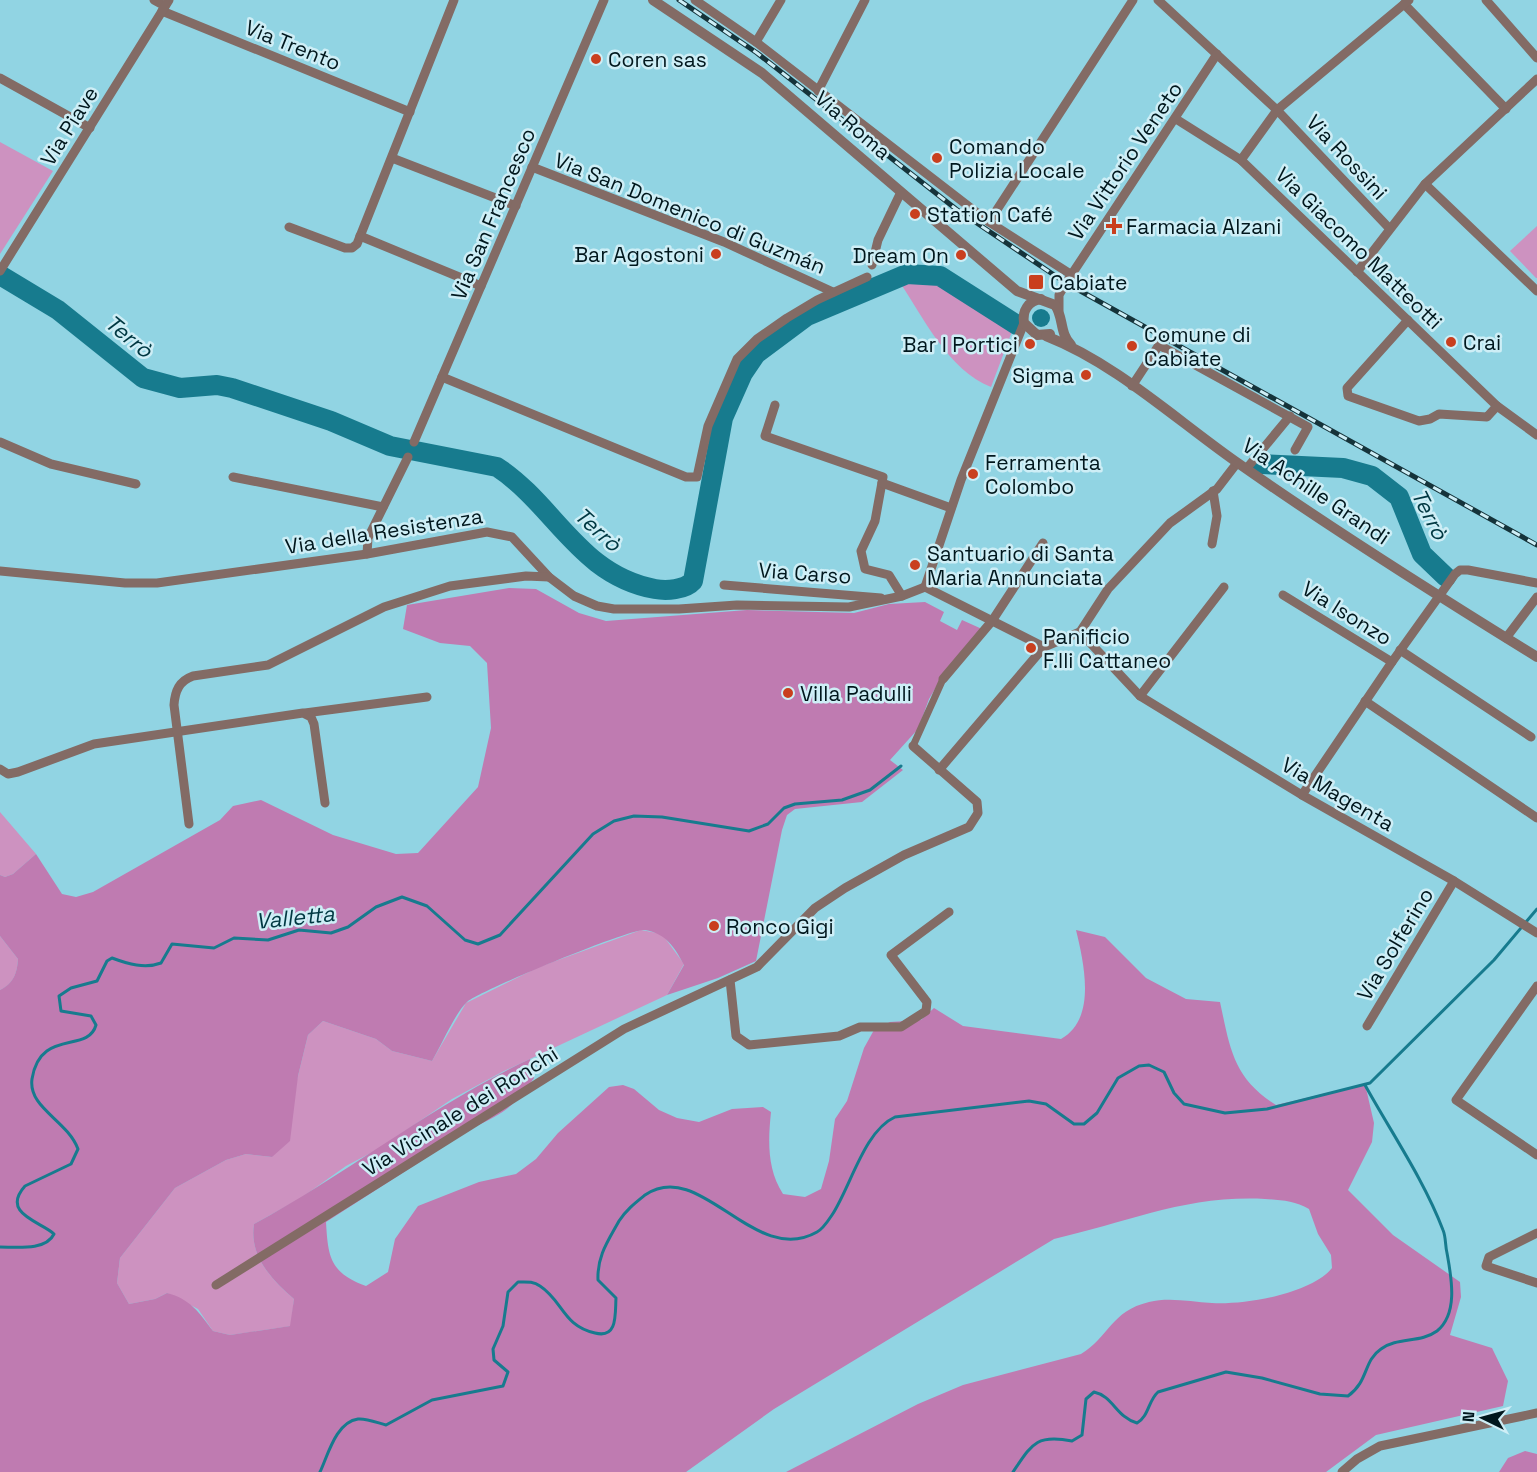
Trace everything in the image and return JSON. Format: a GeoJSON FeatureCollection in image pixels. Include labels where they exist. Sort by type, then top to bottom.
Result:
{"type":"FeatureCollection","features":[{"type":"Feature","properties":{"kind":"street","name":"Via Trento"},"geometry":{"type":"LineString","coordinates":[[154,0],[410,112]]}},
{"type":"Feature","properties":{"kind":"street"},"geometry":{"type":"LineString","coordinates":[[289,227],[345,248],[354,246],[392,158],[454,0]]}},
{"type":"Feature","properties":{"kind":"street","name":"Via San Francesco"},"geometry":{"type":"LineString","coordinates":[[414,442],[604,0]]}},
{"type":"Feature","properties":{"kind":"street","name":"Via Roma"},"geometry":{"type":"LineString","coordinates":[[654,0],[762,73],[1017,291],[1043,299]]}},
{"type":"Feature","properties":{"kind":"street"},"geometry":{"type":"LineString","coordinates":[[695,0],[756,42],[988,222],[1072,275]]}},
{"type":"Feature","properties":{"kind":"street"},"geometry":{"type":"LineString","coordinates":[[756,42],[781,0]]}},
{"type":"Feature","properties":{"kind":"street"},"geometry":{"type":"LineString","coordinates":[[818,91],[865,0]]}},
{"type":"Feature","properties":{"kind":"street"},"geometry":{"type":"LineString","coordinates":[[988,222],[1133,0]]}},
{"type":"Feature","properties":{"kind":"street","name":"Via Rossini"},"geometry":{"type":"LineString","coordinates":[[1158,0],[1277,110],[1389,228]]}},
{"type":"Feature","properties":{"kind":"street"},"geometry":{"type":"LineString","coordinates":[[1486,0],[1537,58]]}},
{"type":"Feature","properties":{"kind":"street"},"geometry":{"type":"LineString","coordinates":[[1241,160],[1277,110],[1407,2],[1506,109]]}},
{"type":"Feature","properties":{"kind":"street","name":"Via Piave"},"geometry":{"type":"LineString","coordinates":[[2,267],[165,6]]}},
{"type":"Feature","properties":{"kind":"street","name":"Via Vittorio Veneto"},"geometry":{"type":"LineString","coordinates":[[1059,310],[1059,296],[1063,288],[1217,54]]}},
{"type":"Feature","properties":{"kind":"street"},"geometry":{"type":"LineString","coordinates":[[0,78],[90,128]]}},
{"type":"Feature","properties":{"kind":"street"},"geometry":{"type":"LineString","coordinates":[[1357,272],[1425,184],[1537,79]]}},
{"type":"Feature","properties":{"kind":"street","name":"Via Giacomo Matteotti"},"geometry":{"type":"LineString","coordinates":[[1176,119],[1241,160],[1497,406],[1535,430]]}},
{"type":"Feature","properties":{"kind":"street"},"geometry":{"type":"LineString","coordinates":[[392,158],[516,206]]}},
{"type":"Feature","properties":{"kind":"street","name":"Via San Domenico di Guzmán"},"geometry":{"type":"LineString","coordinates":[[532,167],[724,242],[833,291]]}},
{"type":"Feature","properties":{"kind":"street"},"geometry":{"type":"LineString","coordinates":[[1425,184],[1537,291]]}},
{"type":"Feature","properties":{"kind":"street"},"geometry":{"type":"LineString","coordinates":[[872,265],[878,240],[901,192]]}},
{"type":"Feature","properties":{"kind":"street"},"geometry":{"type":"LineString","coordinates":[[360,236],[481,286]]}},
{"type":"Feature","properties":{"kind":"street"},"geometry":{"type":"LineString","coordinates":[[442,377],[686,477],[697,477],[710,418],[737,358],[757,339],[787,318],[833,291],[867,277]]}},
{"type":"Feature","properties":{"kind":"street","name":"Via Vittorio Veneto"},"geometry":{"type":"LineString","coordinates":[[1043,299],[1057,294],[1063,288]]}},
{"type":"Feature","properties":{"kind":"street"},"geometry":{"type":"LineString","coordinates":[[1017,291],[1024,311],[1024,323],[951,508],[925,587],[1044,647]]}},
{"type":"Feature","properties":{"kind":"street"},"geometry":{"type":"LineString","coordinates":[[1024,311],[1032,302],[1043,299],[1055,305],[1059,310],[1060,322],[1053,332],[1046,336],[1031,333],[1024,323]]}},
{"type":"Feature","properties":{"kind":"street"},"geometry":{"type":"LineString","coordinates":[[1408,320],[1347,388],[1351,399],[1419,421],[1439,414],[1487,417],[1497,406]]}},
{"type":"Feature","properties":{"kind":"street","name":"Via Achille Grandi"},"geometry":{"type":"LineString","coordinates":[[1060,322],[1065,337],[1078,351]]}},
{"type":"Feature","properties":{"kind":"street","name":"Via Achille Grandi"},"geometry":{"type":"LineString","coordinates":[[1046,336],[1078,351],[1132,386],[1242,465],[1537,657]]}},
{"type":"Feature","properties":{"kind":"street"},"geometry":{"type":"LineString","coordinates":[[1132,386],[1159,345],[1308,427],[1295,450]]}},
{"type":"Feature","properties":{"kind":"street"},"geometry":{"type":"LineString","coordinates":[[775,405],[765,436],[855,465],[884,477],[875,521],[861,551],[865,569],[889,575],[902,596]]}},
{"type":"Feature","properties":{"kind":"street"},"geometry":{"type":"LineString","coordinates":[[939,770],[1044,647],[1080,632],[1108,589],[1170,523],[1213,491],[1290,416]]}},
{"type":"Feature","properties":{"kind":"street"},"geometry":{"type":"LineString","coordinates":[[0,442],[51,464],[136,484]]}},
{"type":"Feature","properties":{"kind":"street"},"geometry":{"type":"LineString","coordinates":[[367,554],[367,541],[408,457]]}},
{"type":"Feature","properties":{"kind":"street"},"geometry":{"type":"LineString","coordinates":[[233,477],[383,507]]}},
{"type":"Feature","properties":{"kind":"street"},"geometry":{"type":"LineString","coordinates":[[882,483],[951,508]]}},
{"type":"Feature","properties":{"kind":"street"},"geometry":{"type":"LineString","coordinates":[[1212,544],[1217,516],[1213,491]]}},
{"type":"Feature","properties":{"kind":"street","name":"Via della Resistenza"},"geometry":{"type":"LineString","coordinates":[[0,571],[148,584],[367,554],[474,533],[496,532],[516,540],[549,578],[587,603],[620,609],[749,605],[849,607],[883,598],[902,596],[925,587]]}},
{"type":"Feature","properties":{"kind":"street"},"geometry":{"type":"LineString","coordinates":[[913,746],[943,679],[992,621],[1042,543]]}},
{"type":"Feature","properties":{"kind":"street"},"geometry":{"type":"LineString","coordinates":[[1302,795],[1400,650],[1460,570],[1537,583]]}},
{"type":"Feature","properties":{"kind":"street"},"geometry":{"type":"LineString","coordinates":[[189,824],[176,732],[175,694],[182,682],[189,677],[268,665],[384,607],[450,586],[526,576],[549,578]]}},
{"type":"Feature","properties":{"kind":"street","name":"Via Carso"},"geometry":{"type":"LineString","coordinates":[[724,585],[883,598]]}},
{"type":"Feature","properties":{"kind":"street"},"geometry":{"type":"LineString","coordinates":[[1140,696],[1224,587]]}},
{"type":"Feature","properties":{"kind":"street","name":"Via Isonzo"},"geometry":{"type":"LineString","coordinates":[[1283,595],[1392,662]]}},
{"type":"Feature","properties":{"kind":"street"},"geometry":{"type":"LineString","coordinates":[[1506,638],[1537,597]]}},
{"type":"Feature","properties":{"kind":"street","name":"Via Magenta"},"geometry":{"type":"LineString","coordinates":[[1080,632],[1140,696],[1302,795],[1454,881],[1534,931]]}},
{"type":"Feature","properties":{"kind":"street"},"geometry":{"type":"LineString","coordinates":[[1400,650],[1531,737]]}},
{"type":"Feature","properties":{"kind":"street"},"geometry":{"type":"LineString","coordinates":[[0,770],[8,774],[18,772],[94,744],[427,697]]}},
{"type":"Feature","properties":{"kind":"street"},"geometry":{"type":"LineString","coordinates":[[1365,701],[1537,818]]}},
{"type":"Feature","properties":{"kind":"street"},"geometry":{"type":"LineString","coordinates":[[303,713],[311,717],[314,724],[325,803]]}},
{"type":"Feature","properties":{"kind":"street","name":"Via Vicinale dei Ronchi"},"geometry":{"type":"LineString","coordinates":[[216,1285],[624,1029],[757,967],[815,908],[844,888],[904,855],[969,827],[978,813],[977,802],[913,746]]}},
{"type":"Feature","properties":{"kind":"street","name":"Via Solferino"},"geometry":{"type":"LineString","coordinates":[[1366,1026],[1454,881]]}},
{"type":"Feature","properties":{"kind":"street"},"geometry":{"type":"LineString","coordinates":[[730,980],[736,1036],[749,1045],[839,1036],[860,1027],[901,1027],[926,1011],[927,1002],[891,955],[949,912]]}},
{"type":"Feature","properties":{"kind":"street"},"geometry":{"type":"LineString","coordinates":[[1537,986],[1456,1100],[1537,1155]]}},
{"type":"Feature","properties":{"kind":"street"},"geometry":{"type":"LineString","coordinates":[[1537,1233],[1489,1257],[1486,1266],[1537,1283]]}},
{"type":"Feature","properties":{"kind":"street"},"geometry":{"type":"LineString","coordinates":[[1342,1472],[1380,1446],[1537,1413]]}},
{"type":"Feature","properties":{"kind":"shaded area"},"geometry":{"type":"Polygon","coordinates":[[[0,142],[53,171],[0,254],[0,142]]]}},
{"type":"Feature","properties":{"kind":"shaded area"},"geometry":{"type":"Polygon","coordinates":[[[1537,226],[1537,278],[1536,278],[1510,251],[1537,226]]]}},
{"type":"Feature","properties":{"kind":"shaded area"},"geometry":{"type":"Polygon","coordinates":[[[921,278],[943,281],[1014,326],[991,387],[962,369],[950,356],[938,342],[899,281],[921,278]]]}},
{"type":"Feature","properties":{"kind":"shaded area"},"geometry":{"type":"Polygon","coordinates":[[[509,588],[536,589],[579,613],[606,621],[747,610],[854,613],[889,604],[925,602],[944,612],[940,621],[957,630],[962,620],[982,629],[948,667],[929,699],[918,729],[890,760],[903,770],[862,802],[795,809],[787,815],[756,961],[718,978],[667,995],[684,965],[673,947],[659,934],[645,930],[634,932],[526,973],[467,1002],[453,1022],[432,1061],[392,1051],[376,1039],[323,1021],[308,1035],[298,1076],[290,1141],[272,1157],[246,1154],[226,1160],[175,1188],[120,1258],[117,1283],[129,1304],[155,1299],[167,1293],[188,1303],[213,1331],[230,1335],[290,1326],[294,1299],[270,1275],[258,1257],[253,1236],[254,1224],[459,1097],[530,1059],[534,1078],[522,1095],[508,1107],[326,1222],[330,1254],[338,1269],[354,1281],[366,1286],[388,1272],[395,1239],[418,1206],[479,1182],[516,1174],[536,1159],[558,1133],[609,1087],[623,1085],[634,1089],[659,1110],[677,1118],[699,1122],[732,1109],[763,1107],[771,1112],[769,1134],[771,1165],[778,1184],[783,1194],[805,1197],[821,1189],[829,1161],[835,1119],[847,1101],[864,1048],[874,1030],[890,1022],[921,1020],[934,1008],[963,1026],[1061,1039],[1072,1030],[1080,1018],[1084,1004],[1084,974],[1076,930],[1105,937],[1146,978],[1186,999],[1220,1002],[1231,1048],[1242,1073],[1262,1095],[1276,1105],[1365,1084],[1374,1123],[1372,1142],[1348,1190],[1393,1235],[1460,1282],[1461,1297],[1450,1335],[1492,1348],[1508,1381],[1503,1406],[1376,1435],[1326,1472],[786,1472],[918,1404],[963,1385],[1081,1354],[1098,1340],[1118,1318],[1136,1306],[1165,1300],[1225,1303],[1258,1300],[1309,1285],[1332,1268],[1331,1255],[1318,1234],[1309,1209],[1282,1200],[1236,1199],[1183,1205],[1054,1239],[774,1409],[686,1472],[0,1472],[0,990],[14,977],[18,959],[0,936],[0,875],[5,877],[13,874],[36,854],[62,894],[76,897],[93,892],[220,820],[233,806],[261,800],[333,835],[396,854],[418,853],[478,787],[491,728],[487,663],[470,646],[440,643],[403,629],[407,605],[509,588]]]}},
{"type":"Feature","properties":{"kind":"shaded area"},"geometry":{"type":"Polygon","coordinates":[[[0,812],[36,854],[13,874],[5,877],[0,875],[0,812]]]}},
{"type":"Feature","properties":{"kind":"shaded area"},"geometry":{"type":"Polygon","coordinates":[[[641,930],[662,934],[684,964],[667,995],[504,1071],[452,1099],[380,1148],[346,1166],[301,1198],[254,1224],[253,1236],[258,1257],[270,1275],[294,1299],[291,1326],[230,1335],[213,1331],[198,1309],[167,1293],[155,1299],[129,1304],[117,1283],[120,1258],[175,1188],[226,1160],[246,1154],[272,1157],[298,1076],[308,1035],[323,1021],[376,1039],[392,1051],[432,1061],[466,1003],[539,967],[641,930]]]}},
{"type":"Feature","properties":{"kind":"shaded area"},"geometry":{"type":"Polygon","coordinates":[[[0,936],[18,959],[14,977],[0,990],[0,936]]]}},
{"type":"Feature","properties":{"kind":"shaded area"},"geometry":{"type":"Polygon","coordinates":[[[1525,1451],[1537,1454],[1537,1472],[1499,1472],[1508,1458],[1525,1451]]]}},
{"type":"Feature","properties":{"kind":"water"},"geometry":{"type":"Polygon","coordinates":[[[1041,309],[1047,312],[1050,318],[1047,324],[1041,327],[1035,324],[1032,318],[1035,312],[1041,309]]]}},
{"type":"Feature","properties":{"kind":"waterway","name":"Terrò"},"geometry":{"type":"LineString","coordinates":[[0,275],[58,310],[143,378],[180,388],[217,385],[232,388],[331,421],[390,446],[497,467],[535,500],[587,554],[606,569],[629,581],[664,590],[680,588],[693,581],[723,418],[743,373],[756,354],[807,316],[907,274],[940,276],[1017,325]]}},
{"type":"Feature","properties":{"kind":"waterway","name":"Terrò"},"geometry":{"type":"LineString","coordinates":[[1262,464],[1343,468],[1372,476],[1399,497],[1422,554],[1446,577]]}},
{"type":"Feature","properties":{"kind":"waterway","name":"Valletta"},"geometry":{"type":"LineString","coordinates":[[0,1247],[38,1246],[54,1234],[20,1210],[17,1204],[19,1196],[25,1186],[71,1164],[78,1149],[66,1130],[36,1098],[32,1089],[32,1079],[37,1063],[44,1053],[54,1047],[91,1034],[96,1025],[91,1016],[61,1011],[59,996],[71,988],[97,981],[107,961],[112,958],[130,964],[149,966],[161,963],[172,944],[214,948],[234,938],[268,940],[299,930],[331,933],[348,927],[376,907],[402,897],[427,906],[465,940],[478,944],[500,935],[593,834],[614,821],[634,816],[662,817],[749,831],[768,824],[784,808],[795,804],[842,800],[870,790],[901,766]]}},
{"type":"Feature","properties":{"kind":"waterway"},"geometry":{"type":"LineString","coordinates":[[320,1472],[338,1433],[350,1421],[361,1419],[386,1425],[432,1400],[503,1386],[508,1372],[494,1360],[493,1349],[503,1326],[508,1292],[518,1282],[540,1286],[548,1292],[570,1319],[584,1330],[602,1334],[608,1332],[614,1324],[616,1298],[598,1280],[599,1263],[607,1242],[622,1217],[645,1195],[666,1187],[687,1190],[771,1236],[794,1239],[817,1232],[825,1225],[839,1203],[866,1147],[884,1124],[895,1117],[1029,1101],[1046,1104],[1074,1124],[1084,1124],[1097,1113],[1118,1078],[1139,1066],[1149,1065],[1164,1072],[1174,1093],[1184,1104],[1225,1113],[1267,1109],[1370,1083],[1494,960],[1537,909]]}},
{"type":"Feature","properties":{"kind":"waterway"},"geometry":{"type":"LineString","coordinates":[[1013,1472],[1036,1443],[1050,1439],[1072,1441],[1082,1435],[1086,1399],[1094,1392],[1106,1398],[1124,1416],[1137,1423],[1144,1416],[1158,1392],[1226,1372],[1262,1378],[1320,1394],[1348,1396],[1359,1384],[1371,1359],[1381,1349],[1387,1345],[1424,1337],[1437,1331],[1448,1314],[1452,1294],[1444,1233],[1417,1175],[1365,1085]]}},
{"type":"Feature","properties":{"kind":"railway"},"geometry":{"type":"LineString","coordinates":[[679,0],[757,53],[956,209],[1066,283],[1537,545]]}},
{"type":"Feature","properties":{"kind":"place","name":"Coren sas"},"geometry":{"type":"Point","coordinates":[596,59]}},
{"type":"Feature","properties":{"kind":"place","name":"Comando Polizia Locale"},"geometry":{"type":"Point","coordinates":[937,158]}},
{"type":"Feature","properties":{"kind":"place","name":"Station Café"},"geometry":{"type":"Point","coordinates":[915,214]}},
{"type":"Feature","properties":{"kind":"place","name":"Farmacia Alzani"},"geometry":{"type":"Point","coordinates":[1114,226]}},
{"type":"Feature","properties":{"kind":"place","name":"Bar Agostoni"},"geometry":{"type":"Point","coordinates":[716,254]}},
{"type":"Feature","properties":{"kind":"place","name":"Dream On"},"geometry":{"type":"Point","coordinates":[961,255]}},
{"type":"Feature","properties":{"kind":"place","name":"Cabiate"},"geometry":{"type":"Point","coordinates":[1036,282]}},
{"type":"Feature","properties":{"kind":"place","name":"Crai"},"geometry":{"type":"Point","coordinates":[1451,342]}},
{"type":"Feature","properties":{"kind":"place","name":"Bar I Portici"},"geometry":{"type":"Point","coordinates":[1030,344]}},
{"type":"Feature","properties":{"kind":"place","name":"Comune di Cabiate"},"geometry":{"type":"Point","coordinates":[1132,346]}},
{"type":"Feature","properties":{"kind":"place","name":"Sigma"},"geometry":{"type":"Point","coordinates":[1086,375]}},
{"type":"Feature","properties":{"kind":"place","name":"Ferramenta Colombo"},"geometry":{"type":"Point","coordinates":[973,474]}},
{"type":"Feature","properties":{"kind":"place","name":"Santuario di Santa Maria Annunciata"},"geometry":{"type":"Point","coordinates":[915,565]}},
{"type":"Feature","properties":{"kind":"place","name":"Panificio F.lli Cattaneo"},"geometry":{"type":"Point","coordinates":[1031,648]}},
{"type":"Feature","properties":{"kind":"place","name":"Villa Padulli"},"geometry":{"type":"Point","coordinates":[788,693]}},
{"type":"Feature","properties":{"kind":"place","name":"Ronco Gigi"},"geometry":{"type":"Point","coordinates":[714,926]}}]}
